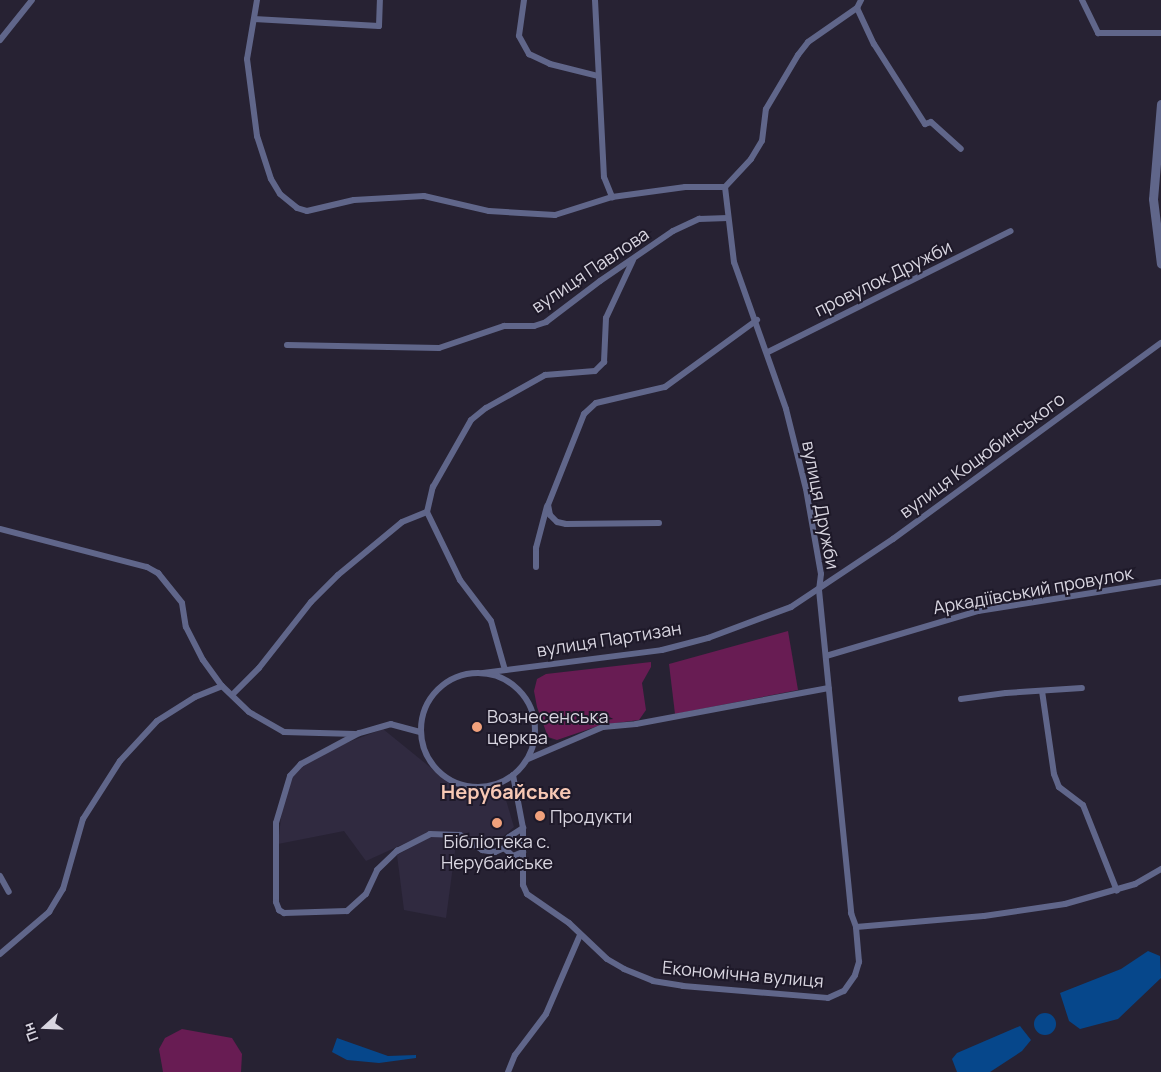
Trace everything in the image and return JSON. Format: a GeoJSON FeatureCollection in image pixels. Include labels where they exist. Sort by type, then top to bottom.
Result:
{"type":"FeatureCollection","features":[{"type":"Feature","properties":{"kind":"street"},"geometry":{"type":"LineString","coordinates":[[0,40],[32,0]]}},
{"type":"Feature","properties":{"kind":"street"},"geometry":{"type":"LineString","coordinates":[[257,0],[247,59],[257,136],[271,179],[280,194],[297,208],[307,211],[354,200],[424,196],[489,211],[555,215],[612,197],[700,186],[725,187],[751,159],[762,141],[766,109],[798,55],[808,42],[857,8],[861,0]]}},
{"type":"Feature","properties":{"kind":"street"},"geometry":{"type":"LineString","coordinates":[[254,19],[379,26],[380,0]]}},
{"type":"Feature","properties":{"kind":"street"},"geometry":{"type":"LineString","coordinates":[[524,0],[519,36],[529,54],[550,64],[598,76]]}},
{"type":"Feature","properties":{"kind":"street"},"geometry":{"type":"LineString","coordinates":[[595,0],[604,177],[612,197]]}},
{"type":"Feature","properties":{"kind":"street"},"geometry":{"type":"LineString","coordinates":[[1082,0],[1098,33],[1161,33]]}},
{"type":"Feature","properties":{"kind":"street"},"geometry":{"type":"LineString","coordinates":[[857,8],[874,44],[925,124],[931,122],[960,150]]}},
{"type":"Feature","properties":{"kind":"street"},"geometry":{"type":"LineString","coordinates":[[1161,104],[1153,199],[1161,264]]}},
{"type":"Feature","properties":{"kind":"street","name":"вулиця Дружби"},"geometry":{"type":"LineString","coordinates":[[725,187],[734,262],[768,352],[806,489],[821,574],[819,590],[851,912],[856,927]]}},
{"type":"Feature","properties":{"kind":"street","name":"вулиця Павлова"},"geometry":{"type":"LineString","coordinates":[[287,346],[439,348],[504,326],[534,326],[546,322],[600,280],[686,225],[699,219],[728,218]]}},
{"type":"Feature","properties":{"kind":"street","name":"провулок Дружби"},"geometry":{"type":"LineString","coordinates":[[768,352],[1011,231]]}},
{"type":"Feature","properties":{"kind":"street"},"geometry":{"type":"LineString","coordinates":[[505,670],[491,621],[460,580],[427,512],[433,488],[471,420],[486,408],[545,375],[595,371],[604,362],[606,318],[633,260]]}},
{"type":"Feature","properties":{"kind":"street"},"geometry":{"type":"LineString","coordinates":[[536,567],[536,548],[548,505],[588,408],[604,401],[665,387],[757,320]]}},
{"type":"Feature","properties":{"kind":"street","name":"вулиця Коцюбинського"},"geometry":{"type":"LineString","coordinates":[[819,590],[1161,343]]}},
{"type":"Feature","properties":{"kind":"street"},"geometry":{"type":"LineString","coordinates":[[548,505],[550,515],[556,522],[566,524],[659,523]]}},
{"type":"Feature","properties":{"kind":"street"},"geometry":{"type":"LineString","coordinates":[[232,695],[259,668],[311,602],[338,575],[358,562],[392,530],[427,512]]}},
{"type":"Feature","properties":{"kind":"street"},"geometry":{"type":"LineString","coordinates":[[0,529],[147,567],[158,573],[182,603],[186,627],[203,660],[222,686],[249,712],[284,732],[359,734]]}},
{"type":"Feature","properties":{"kind":"street","name":"Аркадіївський провулок"},"geometry":{"type":"LineString","coordinates":[[826,656],[978,611],[1161,582]]}},
{"type":"Feature","properties":{"kind":"street","name":"вулиця Партизан"},"geometry":{"type":"LineString","coordinates":[[483,672],[662,650],[708,638],[791,607],[819,590]]}},
{"type":"Feature","properties":{"kind":"street"},"geometry":{"type":"LineString","coordinates":[[483,672],[510,682],[527,700],[535,726],[528,758],[513,776],[486,787],[453,782],[432,764],[420,732],[424,709],[438,688],[456,676],[483,672]]}},
{"type":"Feature","properties":{"kind":"street"},"geometry":{"type":"LineString","coordinates":[[0,954],[49,912],[62,889],[83,819],[120,760],[157,721],[195,697],[222,686]]}},
{"type":"Feature","properties":{"kind":"street"},"geometry":{"type":"LineString","coordinates":[[528,758],[603,727],[636,724],[829,688]]}},
{"type":"Feature","properties":{"kind":"street"},"geometry":{"type":"LineString","coordinates":[[961,699],[1082,688]]}},
{"type":"Feature","properties":{"kind":"street"},"geometry":{"type":"LineString","coordinates":[[1042,691],[1054,774],[1059,787],[1083,805],[1117,891]]}},
{"type":"Feature","properties":{"kind":"street"},"geometry":{"type":"LineString","coordinates":[[420,732],[391,724],[359,734],[301,764],[286,784],[283,810],[276,823],[276,902],[279,910],[284,912],[347,910],[366,894],[377,870],[397,851],[430,834],[460,835],[482,850],[495,852],[504,848],[509,837],[519,835],[523,828],[513,776]]}},
{"type":"Feature","properties":{"kind":"street","name":"Економічна вулиця"},"geometry":{"type":"LineString","coordinates":[[519,835],[523,852],[525,891],[569,923],[580,935],[624,970],[654,981],[813,999],[840,994],[850,984],[859,962],[856,927]]}},
{"type":"Feature","properties":{"kind":"street"},"geometry":{"type":"LineString","coordinates":[[504,848],[514,856],[523,852]]}},
{"type":"Feature","properties":{"kind":"street"},"geometry":{"type":"LineString","coordinates":[[856,927],[1024,911],[1117,891],[1146,880],[1161,869]]}},
{"type":"Feature","properties":{"kind":"street"},"geometry":{"type":"LineString","coordinates":[[0,876],[8,892]]}},
{"type":"Feature","properties":{"kind":"street"},"geometry":{"type":"LineString","coordinates":[[508,1072],[515,1055],[546,1014],[580,935]]}},
{"type":"Feature","properties":{"kind":"shaded area"},"geometry":{"type":"Polygon","coordinates":[[[788,631],[798,690],[675,714],[669,664],[788,631]]]}},
{"type":"Feature","properties":{"kind":"shaded area"},"geometry":{"type":"Polygon","coordinates":[[[651,662],[651,667],[642,683],[646,710],[639,720],[601,725],[557,740],[548,737],[537,707],[534,691],[537,679],[546,674],[651,662]]]}},
{"type":"Feature","properties":{"kind":"shaded area"},"geometry":{"type":"Polygon","coordinates":[[[383,729],[441,776],[480,791],[503,790],[514,827],[500,839],[487,843],[461,833],[432,831],[366,861],[344,831],[278,844],[284,791],[299,761],[383,729]]]}},
{"type":"Feature","properties":{"kind":"shaded area"},"geometry":{"type":"Polygon","coordinates":[[[432,836],[457,836],[446,918],[404,910],[397,855],[432,836]]]}},
{"type":"Feature","properties":{"kind":"shaded area"},"geometry":{"type":"Polygon","coordinates":[[[182,1029],[232,1038],[242,1054],[241,1072],[163,1072],[159,1049],[165,1038],[182,1029]]]}},
{"type":"Feature","properties":{"kind":"water"},"geometry":{"type":"Polygon","coordinates":[[[1148,951],[1160,956],[1161,978],[1118,1019],[1080,1029],[1069,1021],[1060,993],[1121,969],[1148,951]]]}},
{"type":"Feature","properties":{"kind":"water"},"geometry":{"type":"Polygon","coordinates":[[[1045,1013],[1053,1016],[1056,1024],[1053,1032],[1045,1035],[1037,1032],[1034,1024],[1037,1016],[1045,1013]]]}},
{"type":"Feature","properties":{"kind":"water"},"geometry":{"type":"Polygon","coordinates":[[[1020,1026],[1031,1040],[1022,1051],[990,1072],[957,1072],[952,1059],[957,1053],[1020,1026]]]}},
{"type":"Feature","properties":{"kind":"water"},"geometry":{"type":"Polygon","coordinates":[[[337,1038],[388,1056],[416,1055],[416,1058],[379,1063],[347,1060],[332,1052],[337,1038]]]}},
{"type":"Feature","properties":{"kind":"place","name":"Вознесенська церква"},"geometry":{"type":"Point","coordinates":[477,727]}},
{"type":"Feature","properties":{"kind":"place","name":"Продукти"},"geometry":{"type":"Point","coordinates":[540,816]}},
{"type":"Feature","properties":{"kind":"place","name":"Бібліотека с. Нерубайське"},"geometry":{"type":"Point","coordinates":[497,823]}},
{"type":"Feature","properties":{"kind":"district","name":"Нерубайське"},"geometry":{"type":"Point","coordinates":[506,791]}}]}
